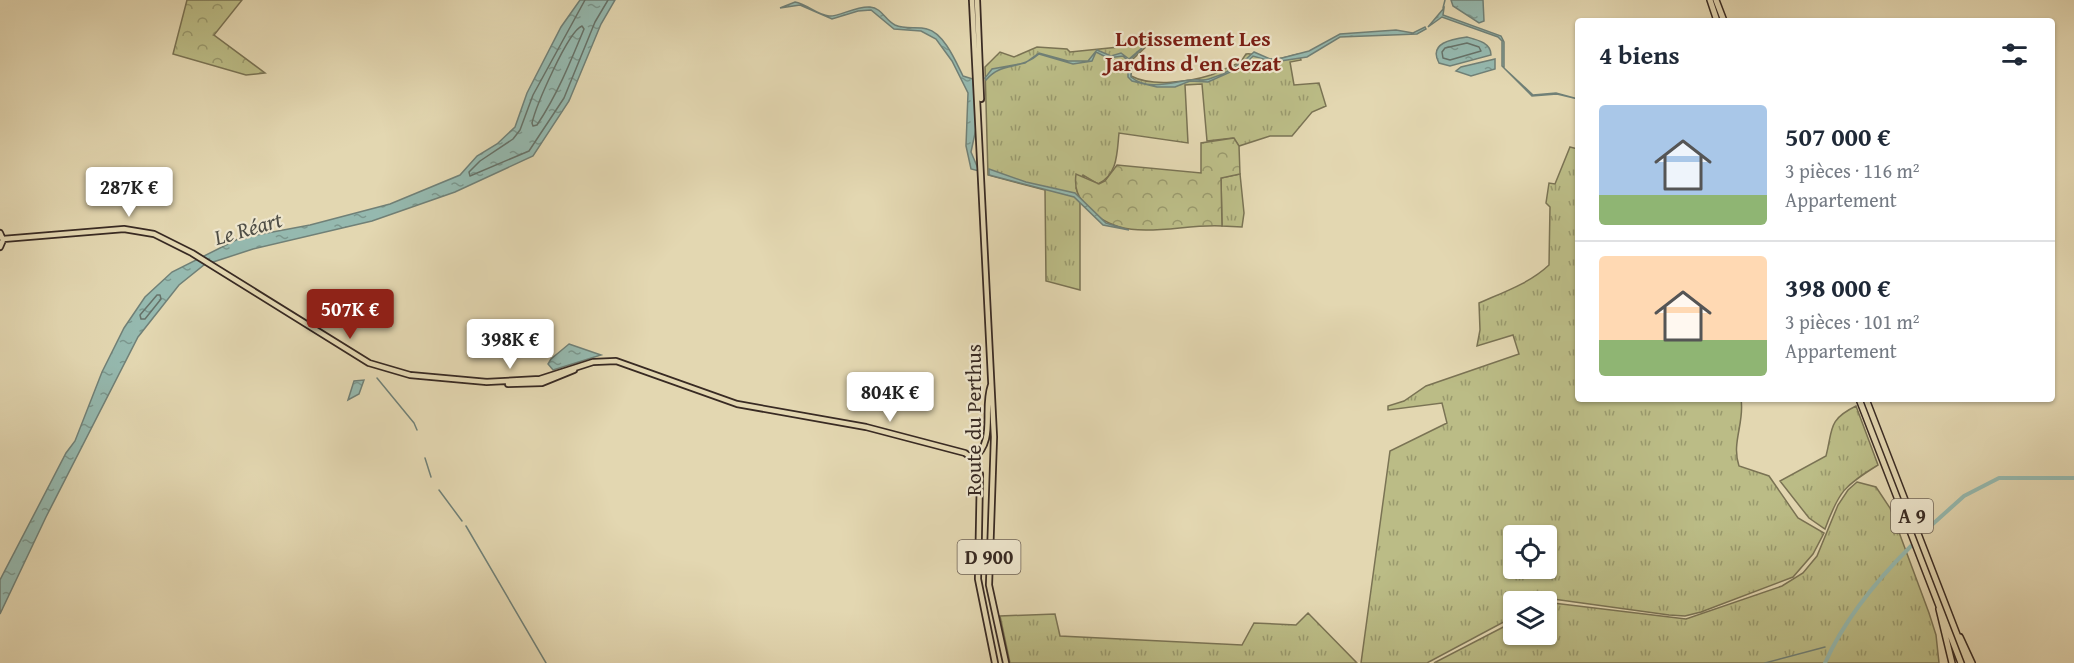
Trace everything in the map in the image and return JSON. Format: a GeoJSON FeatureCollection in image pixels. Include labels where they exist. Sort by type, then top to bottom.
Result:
{"type":"FeatureCollection","features":[{"type":"Feature","properties":{"kind":"highway"},"geometry":{"type":"LineString","coordinates":[[1710,0],[1717,18]]}},
{"type":"Feature","properties":{"kind":"highway"},"geometry":{"type":"LineString","coordinates":[[1716,0],[1723,18]]}},
{"type":"Feature","properties":{"kind":"highway","name":"A 9"},"geometry":{"type":"LineString","coordinates":[[1860,402],[1961,663]]}},
{"type":"Feature","properties":{"kind":"highway","name":"A 9"},"geometry":{"type":"LineString","coordinates":[[1867,402],[1968,663]]}},
{"type":"Feature","properties":{"kind":"highway"},"geometry":{"type":"LineString","coordinates":[[1938,602],[1952,663]]}},
{"type":"Feature","properties":{"kind":"highway"},"geometry":{"type":"LineString","coordinates":[[1957,633],[1972,663]]}},
{"type":"Feature","properties":{"kind":"main road","name":"Route du Perthus"},"geometry":{"type":"LineString","coordinates":[[972,0],[983,174]]}},
{"type":"Feature","properties":{"kind":"main road","name":"Route du Perthus"},"geometry":{"type":"LineString","coordinates":[[977,0],[994,449],[989,585],[1006,663]]}},
{"type":"Feature","properties":{"kind":"main road"},"geometry":{"type":"LineString","coordinates":[[0,233],[2,243],[56,235],[135,230],[163,237],[369,363],[411,375],[486,382],[542,384],[593,362]]}},
{"type":"Feature","properties":{"kind":"main road"},"geometry":{"type":"LineString","coordinates":[[486,382],[534,380],[607,360],[626,364],[737,404],[866,427],[956,449],[973,459],[981,483],[978,588],[995,663]]}},
{"type":"Feature","properties":{"kind":"main road"},"geometry":{"type":"LineString","coordinates":[[973,459],[983,447],[988,434],[989,391],[992,382]]}},
{"type":"Feature","properties":{"kind":"green space"},"geometry":{"type":"Polygon","coordinates":[[[187,0],[242,0],[214,35],[265,73],[246,75],[173,54],[187,0]]]}},
{"type":"Feature","properties":{"kind":"green space"},"geometry":{"type":"Polygon","coordinates":[[[1142,40],[1149,40],[1150,43],[1133,59],[1131,76],[1160,82],[1192,80],[1211,75],[1240,63],[1246,54],[1272,60],[1299,54],[1301,60],[1290,62],[1294,85],[1319,83],[1326,106],[1312,112],[1292,136],[1270,136],[1239,146],[1233,138],[1207,141],[1202,84],[1185,85],[1188,143],[1119,133],[1117,155],[1109,175],[1098,184],[1083,175],[1076,188],[1080,199],[1080,290],[1046,281],[1045,190],[988,175],[985,67],[1000,52],[1014,57],[1037,47],[1067,49],[1070,52],[1119,47],[1119,42],[1122,42],[1124,47],[1142,40]]]}},
{"type":"Feature","properties":{"kind":"green space"},"geometry":{"type":"Polygon","coordinates":[[[1234,138],[1239,146],[1240,174],[1221,178],[1222,226],[1135,230],[1118,226],[1102,220],[1088,208],[1078,192],[1076,174],[1099,184],[1105,181],[1117,165],[1201,173],[1201,143],[1234,138]]]}},
{"type":"Feature","properties":{"kind":"green space"},"geometry":{"type":"Polygon","coordinates":[[[1570,147],[1575,148],[1575,402],[1741,402],[1736,449],[1739,466],[1769,476],[1798,518],[1824,533],[1813,554],[1793,577],[1701,612],[1685,616],[1669,615],[1557,600],[1557,591],[1503,591],[1503,622],[1427,663],[1361,663],[1390,451],[1447,423],[1442,403],[1388,410],[1388,406],[1404,401],[1426,386],[1519,354],[1513,335],[1477,346],[1480,330],[1479,303],[1525,282],[1549,265],[1550,207],[1546,203],[1549,183],[1555,184],[1570,147]]]}},
{"type":"Feature","properties":{"kind":"green space"},"geometry":{"type":"Polygon","coordinates":[[[1240,174],[1244,213],[1242,227],[1222,226],[1221,178],[1240,174]]]}},
{"type":"Feature","properties":{"kind":"green space"},"geometry":{"type":"Polygon","coordinates":[[[1856,406],[1878,465],[1850,484],[1844,491],[1834,506],[1825,529],[1809,518],[1780,481],[1826,456],[1836,421],[1856,406]]]}},
{"type":"Feature","properties":{"kind":"green space"},"geometry":{"type":"Polygon","coordinates":[[[1857,482],[1876,487],[1890,508],[1936,635],[1939,663],[1434,663],[1503,627],[1503,645],[1557,645],[1557,603],[1686,619],[1782,586],[1803,573],[1817,556],[1838,505],[1848,490],[1857,482]]]}},
{"type":"Feature","properties":{"kind":"green space"},"geometry":{"type":"Polygon","coordinates":[[[1308,613],[1357,663],[1010,663],[1000,616],[1055,614],[1060,636],[1242,645],[1254,623],[1296,625],[1308,613]]]}},
{"type":"Feature","properties":{"kind":"water"},"geometry":{"type":"Polygon","coordinates":[[[580,0],[615,0],[601,24],[569,101],[533,156],[455,192],[372,221],[253,249],[204,265],[179,285],[138,337],[46,517],[0,614],[0,580],[66,453],[75,441],[102,372],[124,328],[145,297],[172,272],[240,238],[310,225],[390,204],[460,175],[477,156],[497,144],[515,127],[527,93],[561,27],[580,0]]]}},
{"type":"Feature","properties":{"kind":"water"},"geometry":{"type":"Polygon","coordinates":[[[1451,0],[1483,0],[1484,21],[1479,23],[1453,6],[1451,0]]]}},
{"type":"Feature","properties":{"kind":"water"},"geometry":{"type":"Polygon","coordinates":[[[795,2],[818,13],[800,5],[780,8],[795,2]]]}},
{"type":"Feature","properties":{"kind":"water"},"geometry":{"type":"Polygon","coordinates":[[[870,7],[881,12],[895,25],[927,29],[939,36],[949,49],[963,76],[973,79],[977,124],[971,152],[979,171],[971,169],[966,146],[968,93],[952,61],[936,39],[921,31],[894,29],[871,10],[858,11],[832,19],[821,14],[838,15],[870,7]]]}},
{"type":"Feature","properties":{"kind":"water"},"geometry":{"type":"Polygon","coordinates":[[[1444,8],[1443,15],[1501,36],[1504,42],[1504,68],[1502,66],[1502,41],[1498,37],[1442,17],[1428,27],[1444,8]]]}},
{"type":"Feature","properties":{"kind":"water"},"geometry":{"type":"Polygon","coordinates":[[[1425,27],[1426,29],[1417,34],[1340,37],[1307,57],[1274,62],[1253,56],[1244,66],[1208,82],[1190,81],[1175,87],[1157,87],[1132,81],[1128,77],[1128,61],[1123,56],[1108,58],[1096,52],[1092,61],[1073,64],[1039,54],[1027,62],[1039,53],[1068,61],[1088,61],[1097,50],[1111,56],[1121,53],[1129,59],[1150,41],[1130,60],[1131,77],[1152,85],[1190,80],[1207,80],[1233,68],[1254,52],[1270,59],[1282,58],[1309,51],[1340,34],[1396,30],[1413,33],[1425,27]]]}},
{"type":"Feature","properties":{"kind":"water"},"geometry":{"type":"Polygon","coordinates":[[[1467,37],[1486,45],[1491,55],[1450,66],[1439,63],[1436,56],[1437,51],[1443,43],[1467,37]]]}},
{"type":"Feature","properties":{"kind":"water"},"geometry":{"type":"Polygon","coordinates":[[[1495,59],[1495,69],[1471,76],[1456,71],[1461,67],[1495,59]]]}},
{"type":"Feature","properties":{"kind":"water"},"geometry":{"type":"Polygon","coordinates":[[[1021,64],[998,70],[986,80],[985,78],[992,69],[1021,64]]]}},
{"type":"Feature","properties":{"kind":"water"},"geometry":{"type":"Polygon","coordinates":[[[1504,68],[1533,95],[1556,93],[1575,98],[1557,94],[1532,96],[1504,68]]]}},
{"type":"Feature","properties":{"kind":"water"},"geometry":{"type":"Polygon","coordinates":[[[989,169],[1026,182],[1075,193],[1106,223],[1129,230],[1103,225],[1074,197],[989,175],[989,169]]]}},
{"type":"Feature","properties":{"kind":"water"},"geometry":{"type":"Polygon","coordinates":[[[569,344],[601,355],[553,370],[548,364],[551,359],[569,344]]]}},
{"type":"Feature","properties":{"kind":"water"},"geometry":{"type":"Polygon","coordinates":[[[364,380],[359,394],[348,400],[354,381],[364,380]]]}},
{"type":"Feature","properties":{"kind":"waterway"},"geometry":{"type":"LineString","coordinates":[[1443,8],[1445,0]]}},
{"type":"Feature","properties":{"kind":"waterway"},"geometry":{"type":"LineString","coordinates":[[377,378],[414,423],[417,430]]}},
{"type":"Feature","properties":{"kind":"waterway"},"geometry":{"type":"LineString","coordinates":[[425,458],[431,477]]}},
{"type":"Feature","properties":{"kind":"waterway"},"geometry":{"type":"LineString","coordinates":[[1925,531],[1964,496],[1999,478],[2074,478]]}},
{"type":"Feature","properties":{"kind":"waterway"},"geometry":{"type":"LineString","coordinates":[[439,490],[462,521]]}},
{"type":"Feature","properties":{"kind":"waterway"},"geometry":{"type":"LineString","coordinates":[[466,526],[546,663]]}},
{"type":"Feature","properties":{"kind":"waterway"},"geometry":{"type":"LineString","coordinates":[[1825,663],[1842,631],[1863,601],[1911,546]]}},
{"type":"Feature","properties":{"kind":"waterway"},"geometry":{"type":"LineString","coordinates":[[1765,663],[1825,647]]}},
{"type":"Feature","properties":{"kind":"district","name":"Lotissement Les Jardins d'en Cezat"},"geometry":{"type":"Point","coordinates":[1193,50]}},
{"type":"Feature","properties":{"kind":"water label","name":"Le Réart"},"geometry":{"type":"Point","coordinates":[248,228]}}]}
